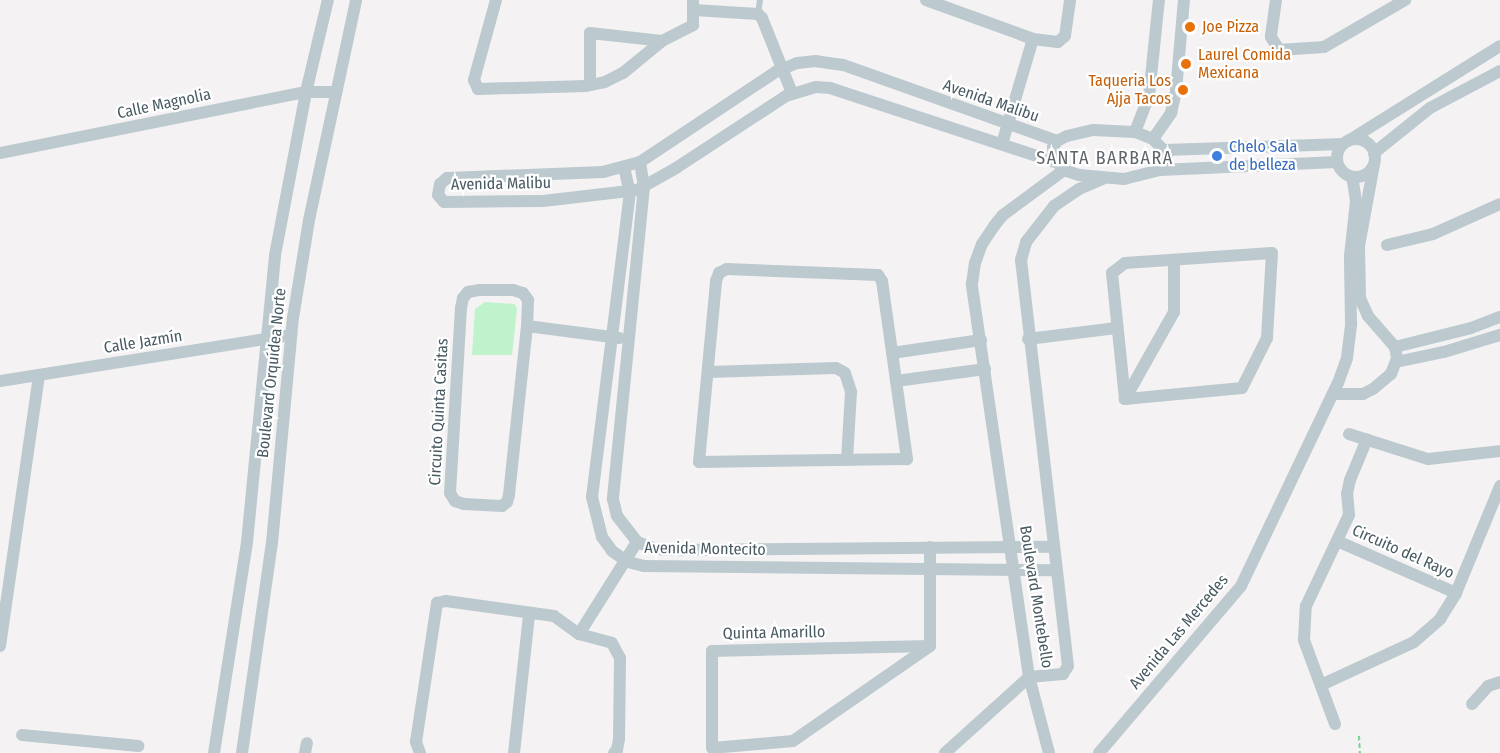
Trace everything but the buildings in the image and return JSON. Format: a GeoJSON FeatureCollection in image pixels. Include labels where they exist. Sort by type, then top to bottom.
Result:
{"type":"FeatureCollection","features":[{"type":"Feature","properties":{"kind":"street","name":"Boulevard Orquídea Norte"},"geometry":{"type":"LineString","coordinates":[[214,753],[247,542],[275,255],[306,92],[328,0]]}},
{"type":"Feature","properties":{"kind":"street","name":"Boulevard Orquídea Norte"},"geometry":{"type":"LineString","coordinates":[[242,753],[272,543],[291,335],[309,220],[356,0]]}},
{"type":"Feature","properties":{"kind":"street"},"geometry":{"type":"LineString","coordinates":[[496,0],[474,80],[478,88],[590,85],[605,82],[623,74],[662,41],[693,25],[693,5],[758,14],[762,18],[792,93]]}},
{"type":"Feature","properties":{"kind":"street"},"geometry":{"type":"LineString","coordinates":[[926,0],[1033,39],[1058,42],[1065,36],[1070,0]]}},
{"type":"Feature","properties":{"kind":"street"},"geometry":{"type":"LineString","coordinates":[[1135,132],[1149,96],[1159,0]]}},
{"type":"Feature","properties":{"kind":"street"},"geometry":{"type":"LineString","coordinates":[[1153,139],[1171,113],[1176,91],[1184,0]]}},
{"type":"Feature","properties":{"kind":"street"},"geometry":{"type":"LineString","coordinates":[[1276,0],[1271,38],[1279,50],[1324,47],[1405,0]]}},
{"type":"Feature","properties":{"kind":"street"},"geometry":{"type":"LineString","coordinates":[[590,85],[590,33],[662,41]]}},
{"type":"Feature","properties":{"kind":"street"},"geometry":{"type":"LineString","coordinates":[[1002,144],[1033,39]]}},
{"type":"Feature","properties":{"kind":"street"},"geometry":{"type":"LineString","coordinates":[[1500,46],[1346,142],[1338,152],[1337,162],[1342,172],[1352,177],[1368,173],[1374,158],[1430,108],[1500,71]]}},
{"type":"Feature","properties":{"kind":"street","name":"Avenida Malibu"},"geometry":{"type":"LineString","coordinates":[[1057,141],[843,65],[816,61],[797,63],[783,69],[640,162],[603,171],[447,178],[440,184],[438,195],[444,202],[543,201],[630,192],[644,187],[792,93],[816,87],[830,88],[1002,144],[1061,166],[1071,174],[1105,178]]}},
{"type":"Feature","properties":{"kind":"street","name":"Calle Magnolia"},"geometry":{"type":"LineString","coordinates":[[0,153],[306,92],[336,92]]}},
{"type":"Feature","properties":{"kind":"street"},"geometry":{"type":"LineString","coordinates":[[1061,166],[1054,158],[1053,147],[1057,141],[1067,136],[1093,130],[1135,132],[1153,139],[1164,150],[1167,161],[1160,171]]}},
{"type":"Feature","properties":{"kind":"street"},"geometry":{"type":"LineString","coordinates":[[1164,150],[1364,141],[1374,158],[1359,246],[1360,298],[1368,316],[1395,346],[1396,363],[1383,383],[1363,394],[1333,394]]}},
{"type":"Feature","properties":{"kind":"street","name":"Avenida Montecito"},"geometry":{"type":"LineString","coordinates":[[640,162],[644,187],[613,499],[617,516],[637,542],[656,549],[674,550],[1053,547]]}},
{"type":"Feature","properties":{"kind":"street"},"geometry":{"type":"LineString","coordinates":[[1105,178],[1124,179],[1160,171],[1337,162]]}},
{"type":"Feature","properties":{"kind":"street","name":"Boulevard Montebello"},"geometry":{"type":"LineString","coordinates":[[1061,166],[1003,215],[982,244],[975,264],[972,284],[1029,677],[1063,674],[1067,670],[1020,260],[1026,242],[1054,206],[1079,189],[1105,178]]}},
{"type":"Feature","properties":{"kind":"street","name":"Avenida Montecito"},"geometry":{"type":"LineString","coordinates":[[624,167],[630,192],[592,497],[602,537],[612,551],[624,559],[644,566],[1056,570]]}},
{"type":"Feature","properties":{"kind":"street","name":"Avenida Las Mercedes"},"geometry":{"type":"LineString","coordinates":[[1099,753],[1241,586],[1333,394],[1347,358],[1351,323],[1350,256],[1356,201],[1352,177]]}},
{"type":"Feature","properties":{"kind":"street"},"geometry":{"type":"LineString","coordinates":[[1387,245],[1433,234],[1500,204]]}},
{"type":"Feature","properties":{"kind":"street"},"geometry":{"type":"LineString","coordinates":[[1272,254],[1267,338],[1242,388],[1125,399],[1112,273],[1125,263],[1272,254]]}},
{"type":"Feature","properties":{"kind":"street"},"geometry":{"type":"LineString","coordinates":[[1125,399],[1174,312],[1174,260]]}},
{"type":"Feature","properties":{"kind":"street"},"geometry":{"type":"LineString","coordinates":[[727,268],[878,275],[882,281],[892,353],[907,459],[699,462],[718,273],[727,268]]}},
{"type":"Feature","properties":{"kind":"street","name":"Circuito Quinta Casitas"},"geometry":{"type":"LineString","coordinates":[[479,290],[523,293],[528,300],[527,326],[507,502],[502,506],[464,504],[455,501],[449,484],[463,298],[468,292],[479,290]]}},
{"type":"Feature","properties":{"kind":"street"},"geometry":{"type":"LineString","coordinates":[[1351,323],[1368,316]]}},
{"type":"Feature","properties":{"kind":"street"},"geometry":{"type":"LineString","coordinates":[[1395,346],[1471,328],[1500,317]]}},
{"type":"Feature","properties":{"kind":"street"},"geometry":{"type":"LineString","coordinates":[[527,326],[629,339]]}},
{"type":"Feature","properties":{"kind":"street"},"geometry":{"type":"LineString","coordinates":[[1028,339],[1116,327]]}},
{"type":"Feature","properties":{"kind":"street","name":"Calle Jazmín"},"geometry":{"type":"LineString","coordinates":[[0,381],[291,335]]}},
{"type":"Feature","properties":{"kind":"street"},"geometry":{"type":"LineString","coordinates":[[1396,363],[1444,352],[1500,335]]}},
{"type":"Feature","properties":{"kind":"street"},"geometry":{"type":"LineString","coordinates":[[892,353],[981,340]]}},
{"type":"Feature","properties":{"kind":"street"},"geometry":{"type":"LineString","coordinates":[[708,372],[836,368],[845,373],[851,392],[847,460]]}},
{"type":"Feature","properties":{"kind":"street"},"geometry":{"type":"LineString","coordinates":[[896,381],[985,369]]}},
{"type":"Feature","properties":{"kind":"street"},"geometry":{"type":"LineString","coordinates":[[0,646],[39,375]]}},
{"type":"Feature","properties":{"kind":"street"},"geometry":{"type":"LineString","coordinates":[[1349,434],[1428,459],[1500,451]]}},
{"type":"Feature","properties":{"kind":"street","name":"Circuito del Rayo"},"geometry":{"type":"LineString","coordinates":[[1335,724],[1304,640],[1306,606],[1349,515],[1347,494],[1350,480],[1367,439]]}},
{"type":"Feature","properties":{"kind":"street","name":"Circuito del Rayo"},"geometry":{"type":"LineString","coordinates":[[1321,685],[1414,642],[1440,619],[1456,594],[1500,486]]}},
{"type":"Feature","properties":{"kind":"street","name":"Circuito del Rayo"},"geometry":{"type":"LineString","coordinates":[[1337,541],[1456,594]]}},
{"type":"Feature","properties":{"kind":"street"},"geometry":{"type":"LineString","coordinates":[[579,634],[624,559],[637,542]]}},
{"type":"Feature","properties":{"kind":"street"},"geometry":{"type":"LineString","coordinates":[[930,547],[930,646]]}},
{"type":"Feature","properties":{"kind":"street"},"geometry":{"type":"LineString","coordinates":[[420,753],[416,742],[437,603],[446,601],[554,616],[579,634],[612,643],[618,650],[619,739],[617,750],[614,753]]}},
{"type":"Feature","properties":{"kind":"street"},"geometry":{"type":"LineString","coordinates":[[514,753],[529,614]]}},
{"type":"Feature","properties":{"kind":"street","name":"Quinta Amarillo"},"geometry":{"type":"LineString","coordinates":[[930,646],[793,741],[712,748],[712,651],[930,646]]}},
{"type":"Feature","properties":{"kind":"street"},"geometry":{"type":"LineString","coordinates":[[945,753],[1029,677],[1048,753]]}},
{"type":"Feature","properties":{"kind":"street"},"geometry":{"type":"LineString","coordinates":[[1472,704],[1488,686],[1500,682]]}},
{"type":"Feature","properties":{"kind":"street"},"geometry":{"type":"LineString","coordinates":[[22,735],[105,748],[138,746]]}},
{"type":"Feature","properties":{"kind":"lane"},"geometry":{"type":"LineString","coordinates":[[758,14],[760,0]]}},
{"type":"Feature","properties":{"kind":"path"},"geometry":{"type":"LineString","coordinates":[[1359,736],[1360,753]]}},
{"type":"Feature","properties":{"kind":"green space"},"geometry":{"type":"Polygon","coordinates":[[[485,302],[515,304],[517,309],[512,355],[472,355],[475,309],[485,302]]]}},
{"type":"Feature","properties":{"kind":"place","name":"Joe Pizza"},"geometry":{"type":"Point","coordinates":[1190,27]}},
{"type":"Feature","properties":{"kind":"place","name":"Laurel Comida Mexicana"},"geometry":{"type":"Point","coordinates":[1186,64]}},
{"type":"Feature","properties":{"kind":"place","name":"Taqueria Los Ajja Tacos"},"geometry":{"type":"Point","coordinates":[1183,90]}},
{"type":"Feature","properties":{"kind":"place","name":"Chelo Sala de belleza"},"geometry":{"type":"Point","coordinates":[1217,156]}},
{"type":"Feature","properties":{"kind":"district","name":"SANTA BARBARA"},"geometry":{"type":"Point","coordinates":[1105,158]}}]}
